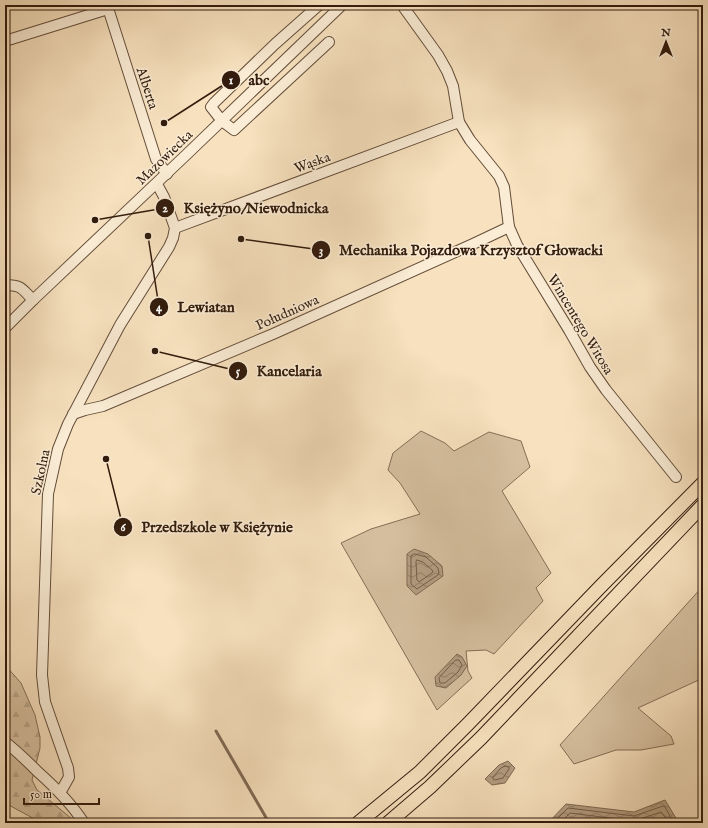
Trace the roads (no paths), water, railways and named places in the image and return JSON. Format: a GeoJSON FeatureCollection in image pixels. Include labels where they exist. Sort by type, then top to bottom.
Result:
{"type":"FeatureCollection","features":[{"type":"Feature","properties":{"kind":"main road"},"geometry":{"type":"LineString","coordinates":[[358,823],[426,766],[703,483]]}},
{"type":"Feature","properties":{"kind":"main road"},"geometry":{"type":"LineString","coordinates":[[388,823],[430,787],[481,738],[703,505]]}},
{"type":"Feature","properties":{"kind":"street"},"geometry":{"type":"LineString","coordinates":[[319,5],[275,44],[211,107],[222,121],[234,130],[329,42]]}},
{"type":"Feature","properties":{"kind":"street","name":"Mazowiecka"},"geometry":{"type":"LineString","coordinates":[[5,328],[342,5]]}},
{"type":"Feature","properties":{"kind":"street","name":"Wincentego Witosa"},"geometry":{"type":"LineString","coordinates":[[402,5],[438,55],[447,71],[453,86],[459,122],[470,140],[499,176],[504,187],[509,227],[517,245],[590,367],[606,390],[676,477]]}},
{"type":"Feature","properties":{"kind":"street","name":"Alberta"},"geometry":{"type":"LineString","coordinates":[[5,41],[108,7],[156,159],[167,174]]}},
{"type":"Feature","properties":{"kind":"street","name":"Wąska"},"geometry":{"type":"LineString","coordinates":[[175,228],[459,122]]}},
{"type":"Feature","properties":{"kind":"street"},"geometry":{"type":"LineString","coordinates":[[156,184],[164,196],[175,228]]}},
{"type":"Feature","properties":{"kind":"street","name":"Południowa"},"geometry":{"type":"LineString","coordinates":[[73,414],[103,406],[273,334],[509,227]]}},
{"type":"Feature","properties":{"kind":"street","name":"Szkolna"},"geometry":{"type":"LineString","coordinates":[[60,793],[69,777],[68,768],[45,702],[42,675],[48,494],[58,449],[68,424],[120,325],[169,247],[175,228]]}},
{"type":"Feature","properties":{"kind":"street"},"geometry":{"type":"LineString","coordinates":[[5,285],[15,285],[20,287],[33,300]]}},
{"type":"Feature","properties":{"kind":"street"},"geometry":{"type":"LineString","coordinates":[[5,742],[15,749],[60,793],[75,809],[84,823]]}},
{"type":"Feature","properties":{"kind":"water"},"geometry":{"type":"Polygon","coordinates":[[[414,549],[428,554],[442,566],[443,576],[416,595],[407,586],[407,554],[414,549]]]}},
{"type":"Feature","properties":{"kind":"water"},"geometry":{"type":"Polygon","coordinates":[[[457,654],[462,657],[467,666],[461,675],[446,688],[436,686],[435,677],[457,654]]]}},
{"type":"Feature","properties":{"kind":"water"},"geometry":{"type":"Polygon","coordinates":[[[508,761],[515,768],[505,783],[492,785],[485,779],[499,765],[508,761]]]}},
{"type":"Feature","properties":{"kind":"water"},"geometry":{"type":"Polygon","coordinates":[[[665,800],[679,823],[548,823],[566,804],[634,812],[665,800]]]}},
{"type":"Feature","properties":{"kind":"waterway"},"geometry":{"type":"LineString","coordinates":[[216,731],[268,821],[265,823]]}},
{"type":"Feature","properties":{"kind":"place","name":"abc"},"geometry":{"type":"Point","coordinates":[164,123]}},
{"type":"Feature","properties":{"kind":"place","name":"Księżyno/Niewodnicka"},"geometry":{"type":"Point","coordinates":[95,220]}},
{"type":"Feature","properties":{"kind":"place","name":"Lewiatan"},"geometry":{"type":"Point","coordinates":[148,236]}},
{"type":"Feature","properties":{"kind":"place","name":"Mechanika Pojazdowa Krzysztof Głowacki"},"geometry":{"type":"Point","coordinates":[241,239]}},
{"type":"Feature","properties":{"kind":"place","name":"Kancelaria"},"geometry":{"type":"Point","coordinates":[155,351]}},
{"type":"Feature","properties":{"kind":"place","name":"Przedszkole w Księżynie"},"geometry":{"type":"Point","coordinates":[106,459]}}]}
